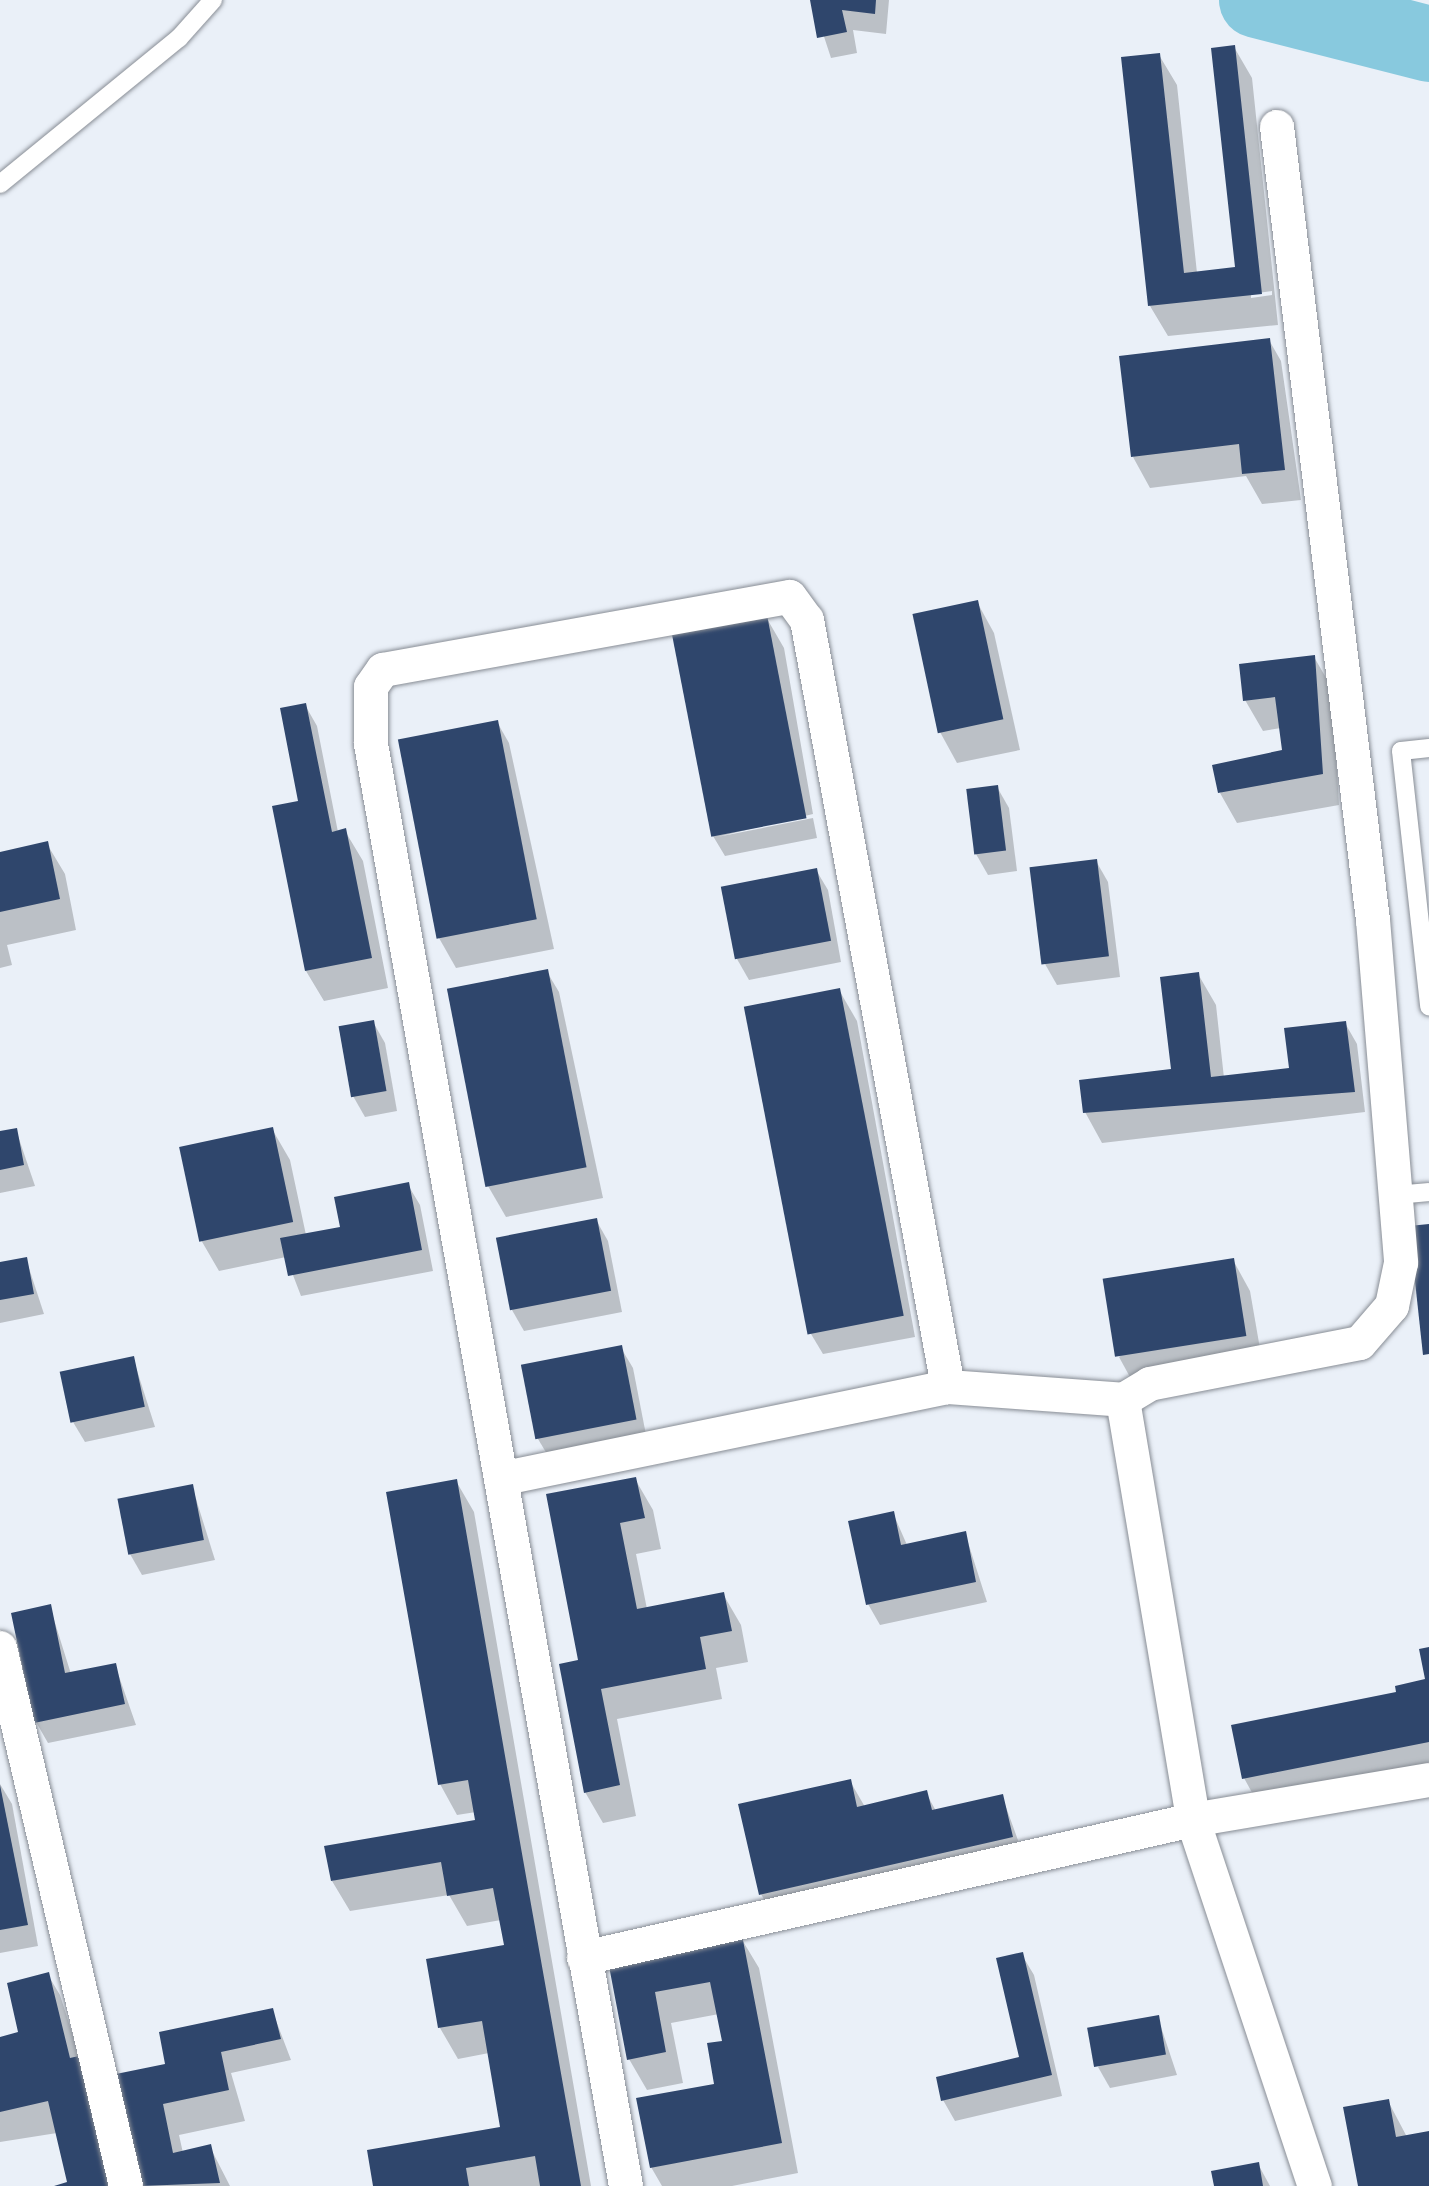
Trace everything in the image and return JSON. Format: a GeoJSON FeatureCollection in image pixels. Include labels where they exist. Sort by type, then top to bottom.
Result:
{"type":"FeatureCollection","features":[{"type":"Feature","properties":{"kind":"street"},"geometry":{"type":"LineString","coordinates":[[505,1478],[948,1387],[1123,1400],[1150,1384],[1360,1343],[1392,1306],[1412,1193],[1373,920],[1277,127]]}},
{"type":"Feature","properties":{"kind":"street"},"geometry":{"type":"LineString","coordinates":[[626,2186],[584,1958],[505,1478],[371,744],[371,687],[383,670],[790,597],[807,620],[948,1387]]}},
{"type":"Feature","properties":{"kind":"street"},"geometry":{"type":"LineString","coordinates":[[1123,1400],[1193,1820],[1315,2186]]}},
{"type":"Feature","properties":{"kind":"street"},"geometry":{"type":"LineString","coordinates":[[0,1648],[126,2186]]}},
{"type":"Feature","properties":{"kind":"street"},"geometry":{"type":"LineString","coordinates":[[584,1958],[1193,1820],[1429,1780]]}},
{"type":"Feature","properties":{"kind":"lane"},"geometry":{"type":"LineString","coordinates":[[0,184],[179,38],[213,0]]}},
{"type":"Feature","properties":{"kind":"lane"},"geometry":{"type":"LineString","coordinates":[[1429,748],[1401,751],[1429,1006]]}},
{"type":"Feature","properties":{"kind":"building"},"geometry":{"type":"Polygon","coordinates":[[[810,0],[876,0],[875,14],[842,10],[847,32],[817,38],[810,0]]]}},
{"type":"Feature","properties":{"kind":"building"},"geometry":{"type":"Polygon","coordinates":[[[1235,45],[1262,294],[1148,306],[1121,57],[1160,53],[1184,273],[1235,267],[1211,48],[1235,45]]]}},
{"type":"Feature","properties":{"kind":"building"},"geometry":{"type":"Polygon","coordinates":[[[1270,338],[1285,470],[1242,474],[1239,444],[1131,457],[1119,356],[1270,338]]]}},
{"type":"Feature","properties":{"kind":"building"},"geometry":{"type":"Polygon","coordinates":[[[978,600],[1003,719],[938,733],[912,614],[978,600]]]}},
{"type":"Feature","properties":{"kind":"building"},"geometry":{"type":"Polygon","coordinates":[[[767,615],[806,818],[711,837],[672,634],[767,615]]]}},
{"type":"Feature","properties":{"kind":"building"},"geometry":{"type":"Polygon","coordinates":[[[1315,655],[1323,774],[1218,793],[1212,765],[1282,750],[1275,697],[1243,701],[1239,664],[1315,655]]]}},
{"type":"Feature","properties":{"kind":"building"},"geometry":{"type":"Polygon","coordinates":[[[306,703],[332,832],[346,828],[372,958],[305,971],[272,806],[298,801],[280,708],[306,703]]]}},
{"type":"Feature","properties":{"kind":"building"},"geometry":{"type":"Polygon","coordinates":[[[498,720],[537,919],[437,939],[398,739],[498,720]]]}},
{"type":"Feature","properties":{"kind":"building"},"geometry":{"type":"Polygon","coordinates":[[[998,785],[1006,851],[974,854],[966,789],[998,785]]]}},
{"type":"Feature","properties":{"kind":"building"},"geometry":{"type":"Polygon","coordinates":[[[48,841],[60,899],[0,912],[0,852],[48,841]]]}},
{"type":"Feature","properties":{"kind":"building"},"geometry":{"type":"Polygon","coordinates":[[[1097,859],[1109,956],[1041,965],[1030,867],[1097,859]]]}},
{"type":"Feature","properties":{"kind":"building"},"geometry":{"type":"Polygon","coordinates":[[[817,868],[831,941],[735,959],[721,887],[817,868]]]}},
{"type":"Feature","properties":{"kind":"building"},"geometry":{"type":"Polygon","coordinates":[[[548,969],[587,1167],[485,1187],[447,989],[548,969]]]}},
{"type":"Feature","properties":{"kind":"building"},"geometry":{"type":"Polygon","coordinates":[[[1199,972],[1211,1077],[1289,1068],[1284,1028],[1346,1021],[1355,1092],[1083,1113],[1079,1080],[1171,1069],[1160,977],[1199,972]]]}},
{"type":"Feature","properties":{"kind":"building"},"geometry":{"type":"Polygon","coordinates":[[[840,988],[904,1316],[808,1335],[744,1007],[840,988]]]}},
{"type":"Feature","properties":{"kind":"building"},"geometry":{"type":"Polygon","coordinates":[[[374,1020],[387,1091],[351,1097],[339,1026],[374,1020]]]}},
{"type":"Feature","properties":{"kind":"building"},"geometry":{"type":"Polygon","coordinates":[[[273,1127],[293,1222],[199,1242],[179,1147],[273,1127]]]}},
{"type":"Feature","properties":{"kind":"building"},"geometry":{"type":"Polygon","coordinates":[[[17,1128],[24,1165],[0,1170],[0,1131],[17,1128]]]}},
{"type":"Feature","properties":{"kind":"building"},"geometry":{"type":"Polygon","coordinates":[[[409,1182],[422,1250],[288,1276],[280,1238],[340,1227],[334,1197],[409,1182]]]}},
{"type":"Feature","properties":{"kind":"building"},"geometry":{"type":"Polygon","coordinates":[[[597,1218],[611,1291],[510,1310],[496,1238],[597,1218]]]}},
{"type":"Feature","properties":{"kind":"building"},"geometry":{"type":"Polygon","coordinates":[[[1429,1224],[1429,1354],[1423,1355],[1409,1226],[1429,1224]]]}},
{"type":"Feature","properties":{"kind":"building"},"geometry":{"type":"Polygon","coordinates":[[[27,1257],[34,1294],[0,1300],[0,1262],[27,1257]]]}},
{"type":"Feature","properties":{"kind":"building"},"geometry":{"type":"Polygon","coordinates":[[[1234,1258],[1246,1336],[1115,1357],[1103,1279],[1234,1258]]]}},
{"type":"Feature","properties":{"kind":"building"},"geometry":{"type":"Polygon","coordinates":[[[622,1345],[637,1420],[535,1439],[521,1365],[622,1345]]]}},
{"type":"Feature","properties":{"kind":"building"},"geometry":{"type":"Polygon","coordinates":[[[134,1356],[145,1407],[70,1423],[60,1372],[134,1356]]]}},
{"type":"Feature","properties":{"kind":"building"},"geometry":{"type":"Polygon","coordinates":[[[636,1477],[645,1518],[620,1523],[637,1609],[724,1592],[732,1631],[700,1637],[706,1669],[601,1689],[620,1785],[584,1793],[559,1664],[578,1660],[546,1494],[636,1477]]]}},
{"type":"Feature","properties":{"kind":"building"},"geometry":{"type":"Polygon","coordinates":[[[457,1479],[581,2186],[540,2186],[535,2156],[466,2168],[469,2186],[373,2186],[367,2150],[500,2127],[482,2021],[438,2028],[426,1959],[504,1945],[493,1888],[447,1896],[441,1862],[331,1881],[324,1846],[475,1820],[468,1780],[438,1785],[386,1492],[457,1479]]]}},
{"type":"Feature","properties":{"kind":"building"},"geometry":{"type":"Polygon","coordinates":[[[193,1484],[204,1540],[128,1555],[117,1499],[193,1484]]]}},
{"type":"Feature","properties":{"kind":"building"},"geometry":{"type":"Polygon","coordinates":[[[894,1511],[901,1545],[966,1531],[976,1582],[866,1605],[848,1521],[894,1511]]]}},
{"type":"Feature","properties":{"kind":"building"},"geometry":{"type":"Polygon","coordinates":[[[51,1604],[65,1673],[116,1663],[125,1704],[34,1723],[11,1613],[51,1604]]]}},
{"type":"Feature","properties":{"kind":"building"},"geometry":{"type":"Polygon","coordinates":[[[1429,1647],[1429,1742],[1242,1779],[1231,1725],[1396,1692],[1395,1686],[1425,1679],[1419,1649],[1429,1647]]]}},
{"type":"Feature","properties":{"kind":"building"},"geometry":{"type":"Polygon","coordinates":[[[851,1779],[857,1807],[927,1790],[932,1810],[1003,1794],[1013,1837],[759,1895],[738,1804],[851,1779]]]}},
{"type":"Feature","properties":{"kind":"building"},"geometry":{"type":"Polygon","coordinates":[[[0,1785],[28,1925],[0,1930],[0,1785]]]}},
{"type":"Feature","properties":{"kind":"building"},"geometry":{"type":"Polygon","coordinates":[[[742,1935],[782,2143],[650,2168],[636,2098],[714,2084],[707,2043],[722,2041],[710,1982],[655,1992],[666,2052],[627,2060],[608,1961],[742,1935]]]}},
{"type":"Feature","properties":{"kind":"building"},"geometry":{"type":"Polygon","coordinates":[[[1023,1952],[1052,2075],[941,2101],[936,2077],[1019,2057],[996,1958],[1023,1952]]]}},
{"type":"Feature","properties":{"kind":"building"},"geometry":{"type":"Polygon","coordinates":[[[49,1972],[70,2058],[79,2056],[110,2186],[54,2186],[67,2182],[48,2101],[0,2112],[0,2037],[18,2032],[7,1983],[49,1972]]]}},
{"type":"Feature","properties":{"kind":"building"},"geometry":{"type":"Polygon","coordinates":[[[273,2008],[281,2039],[221,2052],[229,2090],[163,2104],[173,2153],[211,2144],[220,2183],[140,2186],[116,2074],[165,2064],[159,2032],[273,2008]]]}},
{"type":"Feature","properties":{"kind":"building"},"geometry":{"type":"Polygon","coordinates":[[[1159,2015],[1166,2054],[1094,2067],[1087,2028],[1159,2015]]]}},
{"type":"Feature","properties":{"kind":"building"},"geometry":{"type":"Polygon","coordinates":[[[1389,2099],[1396,2137],[1429,2131],[1429,2186],[1358,2186],[1343,2107],[1389,2099]]]}},
{"type":"Feature","properties":{"kind":"building"},"geometry":{"type":"Polygon","coordinates":[[[1259,2162],[1263,2186],[1214,2186],[1211,2171],[1259,2162]]]}},
{"type":"Feature","properties":{"kind":"waterway"},"geometry":{"type":"LineString","coordinates":[[1257,0],[1429,44]]}}]}
